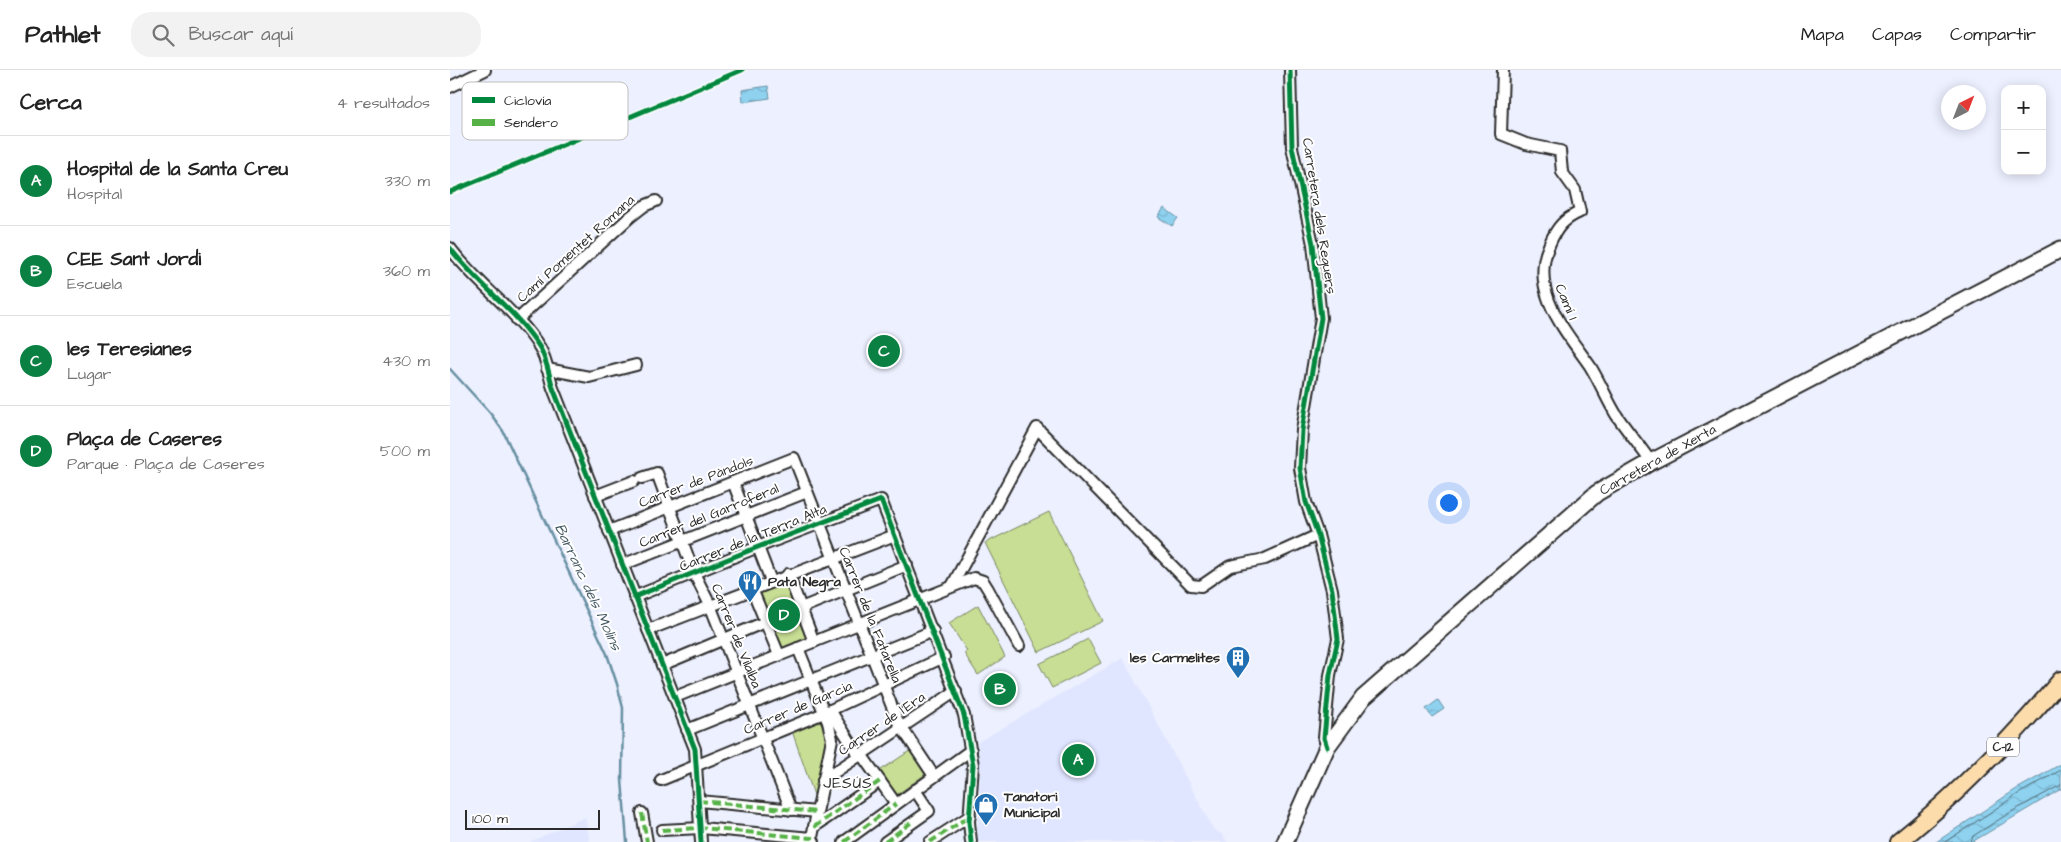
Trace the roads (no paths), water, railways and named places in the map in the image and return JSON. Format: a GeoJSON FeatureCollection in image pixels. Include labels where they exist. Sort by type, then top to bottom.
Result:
{"type":"FeatureCollection","features":[{"type":"Feature","properties":{"kind":"main road","name":"Carretera de Xerta"},"geometry":{"type":"LineString","coordinates":[[1285,842],[1327,748],[1364,698],[1598,493],[1651,462],[2061,249]]}},
{"type":"Feature","properties":{"kind":"main road","name":"C-12"},"geometry":{"type":"LineString","coordinates":[[1898,842],[1940,808],[2006,744],[2061,680]]}},
{"type":"Feature","properties":{"kind":"street"},"geometry":{"type":"LineString","coordinates":[[450,87],[485,70]]}},
{"type":"Feature","properties":{"kind":"street","name":"Carretera dels Reguers"},"geometry":{"type":"LineString","coordinates":[[1290,70],[1292,146],[1313,244],[1321,318],[1302,430],[1300,468],[1306,502],[1318,535],[1337,616],[1338,639],[1330,675],[1324,738],[1327,748]]}},
{"type":"Feature","properties":{"kind":"street","name":"Camí 1"},"geometry":{"type":"LineString","coordinates":[[1503,70],[1501,134],[1526,144],[1560,151],[1562,172],[1575,190],[1580,212],[1564,219],[1544,256],[1543,282],[1553,312],[1565,333],[1590,367],[1617,415],[1651,462]]}},
{"type":"Feature","properties":{"kind":"street","name":"Camí Pomentet Romana"},"geometry":{"type":"LineString","coordinates":[[517,320],[630,217],[644,206],[656,201]]}},
{"type":"Feature","properties":{"kind":"street"},"geometry":{"type":"LineString","coordinates":[[450,248],[464,267],[517,320],[541,350],[595,496],[695,749],[698,765],[701,842]]}},
{"type":"Feature","properties":{"kind":"street"},"geometry":{"type":"LineString","coordinates":[[450,260],[464,267]]}},
{"type":"Feature","properties":{"kind":"street"},"geometry":{"type":"LineString","coordinates":[[547,369],[589,377],[636,365]]}},
{"type":"Feature","properties":{"kind":"street"},"geometry":{"type":"LineString","coordinates":[[952,586],[1037,428],[1191,585],[1201,586],[1230,566],[1265,559],[1318,535]]}},
{"type":"Feature","properties":{"kind":"street","name":"Carrer de Pàndols"},"geometry":{"type":"LineString","coordinates":[[609,531],[794,458]]}},
{"type":"Feature","properties":{"kind":"street","name":"Carrer de la Fatarella"},"geometry":{"type":"LineString","coordinates":[[794,458],[858,624],[901,727],[934,776]]}},
{"type":"Feature","properties":{"kind":"street","name":"Carrer de Vilalba"},"geometry":{"type":"LineString","coordinates":[[595,496],[657,472],[684,540],[694,573],[710,606],[791,810]]}},
{"type":"Feature","properties":{"kind":"street"},"geometry":{"type":"LineString","coordinates":[[732,482],[771,581]]}},
{"type":"Feature","properties":{"kind":"street","name":"Carrer del Garroferal"},"geometry":{"type":"LineString","coordinates":[[622,565],[807,492]]}},
{"type":"Feature","properties":{"kind":"street","name":"Carrer de la Terra Alta"},"geometry":{"type":"LineString","coordinates":[[634,597],[881,500],[895,534]]}},
{"type":"Feature","properties":{"kind":"street"},"geometry":{"type":"LineString","coordinates":[[648,630],[895,534],[956,691],[972,750],[971,842]]}},
{"type":"Feature","properties":{"kind":"street"},"geometry":{"type":"LineString","coordinates":[[801,608],[907,565]]}},
{"type":"Feature","properties":{"kind":"street"},"geometry":{"type":"LineString","coordinates":[[788,574],[814,642]]}},
{"type":"Feature","properties":{"kind":"street"},"geometry":{"type":"LineString","coordinates":[[675,698],[974,578],[983,581],[1019,646]]}},
{"type":"Feature","properties":{"kind":"street"},"geometry":{"type":"LineString","coordinates":[[752,589],[779,655]]}},
{"type":"Feature","properties":{"kind":"street"},"geometry":{"type":"LineString","coordinates":[[662,665],[765,622]]}},
{"type":"Feature","properties":{"kind":"street"},"geometry":{"type":"LineString","coordinates":[[687,730],[933,631]]}},
{"type":"Feature","properties":{"kind":"street"},"geometry":{"type":"LineString","coordinates":[[798,648],[827,712],[896,804]]}},
{"type":"Feature","properties":{"kind":"street","name":"Carrer de Garcia"},"geometry":{"type":"LineString","coordinates":[[661,780],[827,712],[944,658]]}},
{"type":"Feature","properties":{"kind":"street","name":"Carrer de l'Era"},"geometry":{"type":"LineString","coordinates":[[824,780],[956,691]]}},
{"type":"Feature","properties":{"kind":"street"},"geometry":{"type":"LineString","coordinates":[[662,830],[700,828],[812,841],[832,739],[827,712]]}},
{"type":"Feature","properties":{"kind":"street"},"geometry":{"type":"LineString","coordinates":[[844,842],[972,750]]}},
{"type":"Feature","properties":{"kind":"street"},"geometry":{"type":"LineString","coordinates":[[814,827],[880,781]]}},
{"type":"Feature","properties":{"kind":"street"},"geometry":{"type":"LineString","coordinates":[[884,842],[929,811],[915,790]]}},
{"type":"Feature","properties":{"kind":"street"},"geometry":{"type":"LineString","coordinates":[[699,802],[817,812]]}},
{"type":"Feature","properties":{"kind":"street"},"geometry":{"type":"LineString","coordinates":[[642,813],[647,842]]}},
{"type":"Feature","properties":{"kind":"street"},"geometry":{"type":"LineString","coordinates":[[930,842],[970,819]]}},
{"type":"Feature","properties":{"kind":"water"},"geometry":{"type":"Polygon","coordinates":[[[768,86],[770,98],[743,102],[742,90],[768,86]]]}},
{"type":"Feature","properties":{"kind":"water"},"geometry":{"type":"Polygon","coordinates":[[[1164,208],[1178,218],[1172,226],[1158,217],[1164,208]]]}},
{"type":"Feature","properties":{"kind":"water"},"geometry":{"type":"Polygon","coordinates":[[[1438,700],[1444,709],[1432,717],[1426,709],[1438,700]]]}},
{"type":"Feature","properties":{"kind":"water"},"geometry":{"type":"Polygon","coordinates":[[[2061,764],[2061,789],[1972,842],[1936,842],[2015,790],[2061,764]]]}},
{"type":"Feature","properties":{"kind":"waterway","name":"Barranc dels Molins"},"geometry":{"type":"LineString","coordinates":[[450,369],[490,413],[503,431],[607,654],[623,708],[622,780],[627,842]]}},
{"type":"Feature","properties":{"kind":"place","name":"les Teresianes"},"geometry":{"type":"Point","coordinates":[884,351]}},
{"type":"Feature","properties":{"kind":"place","name":"Pata Negra"},"geometry":{"type":"Point","coordinates":[750,603]}},
{"type":"Feature","properties":{"kind":"place","name":"Plaça de Caseres"},"geometry":{"type":"Point","coordinates":[784,615]}},
{"type":"Feature","properties":{"kind":"place","name":"les Carmelites"},"geometry":{"type":"Point","coordinates":[1238,679]}},
{"type":"Feature","properties":{"kind":"place","name":"CEE Sant Jordi"},"geometry":{"type":"Point","coordinates":[1000,689]}},
{"type":"Feature","properties":{"kind":"place","name":"Hospital de la Santa Creu"},"geometry":{"type":"Point","coordinates":[1078,760]}},
{"type":"Feature","properties":{"kind":"place","name":"Tanatori Municipal"},"geometry":{"type":"Point","coordinates":[986,826]}},
{"type":"Feature","properties":{"kind":"district","name":"JESÚS"},"geometry":{"type":"Point","coordinates":[848,783]}}]}
